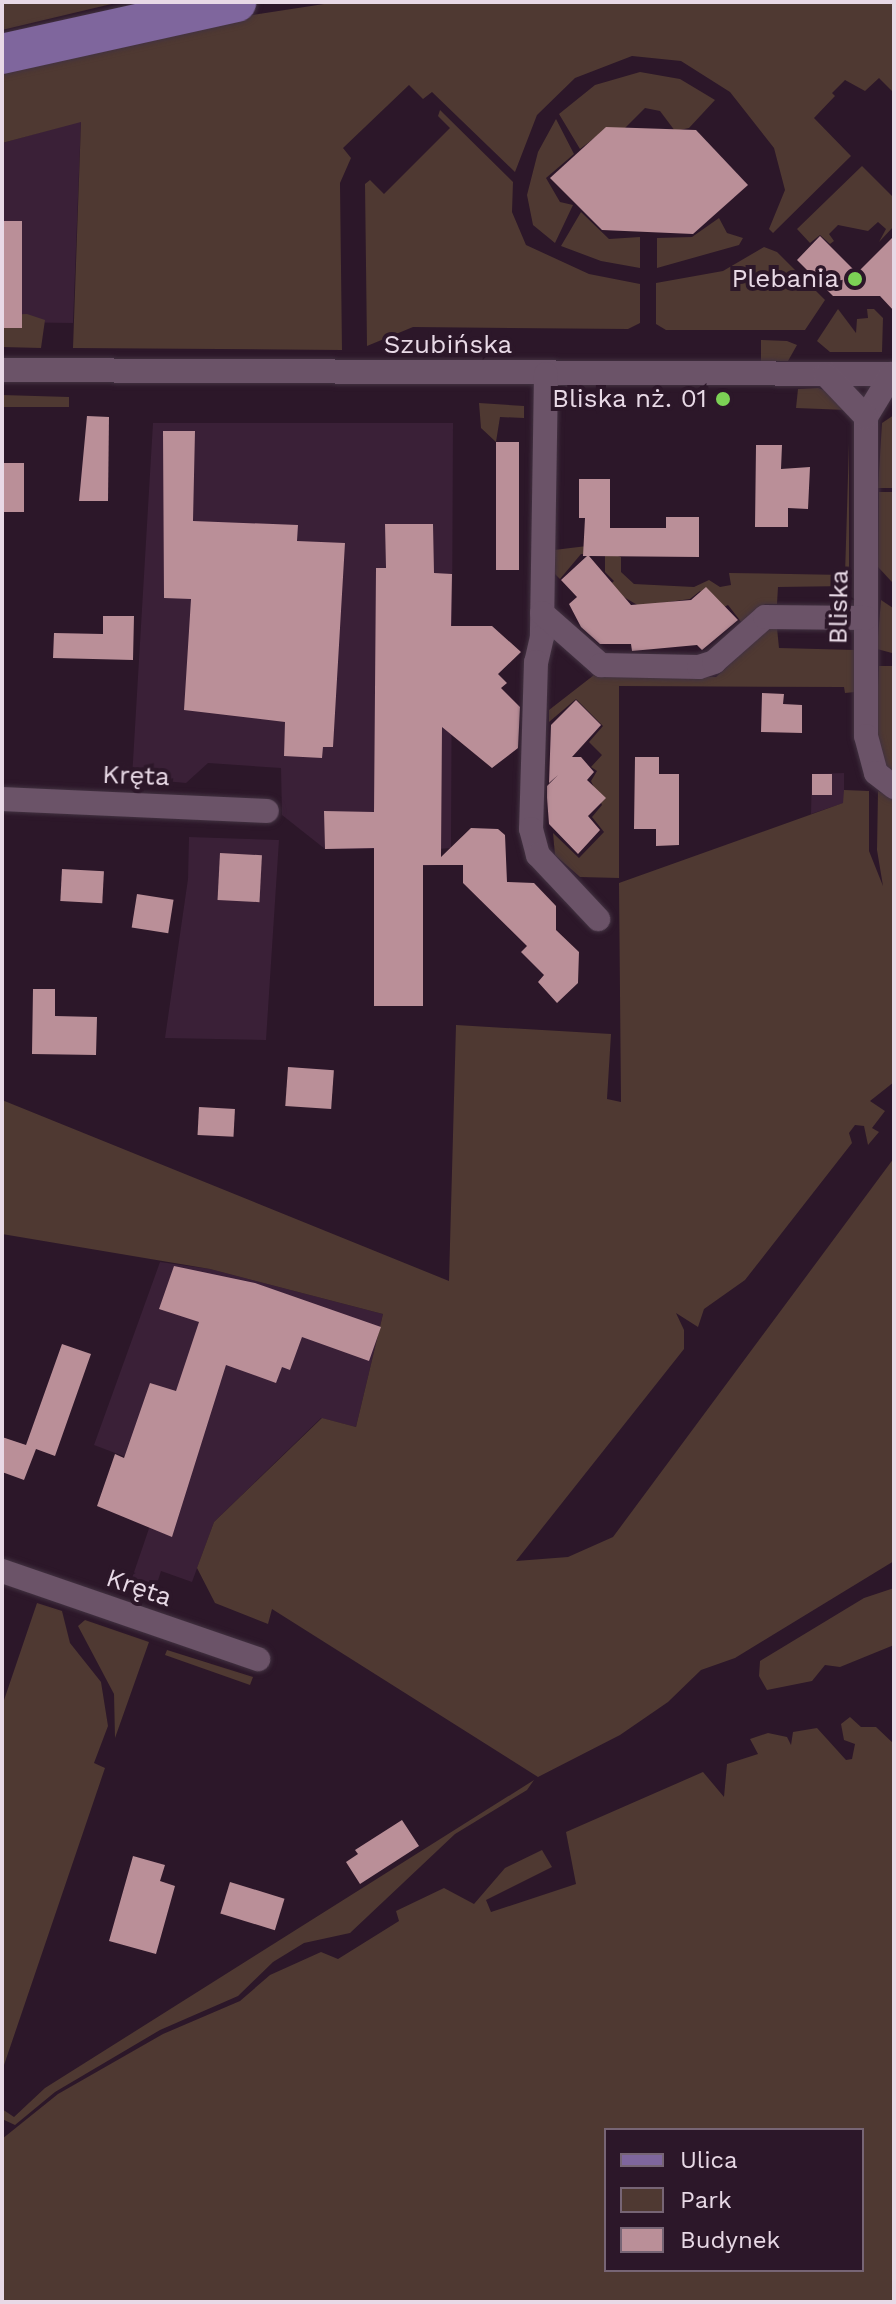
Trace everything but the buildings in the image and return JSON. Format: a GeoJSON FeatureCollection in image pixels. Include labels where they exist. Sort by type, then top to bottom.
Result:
{"type":"FeatureCollection","features":[{"type":"Feature","properties":{"kind":"main road"},"geometry":{"type":"LineString","coordinates":[[2,54],[236,2]]}},
{"type":"Feature","properties":{"kind":"street","name":"Szubińska"},"geometry":{"type":"LineString","coordinates":[[2,370],[893,374]]}},
{"type":"Feature","properties":{"kind":"street"},"geometry":{"type":"LineString","coordinates":[[546,374],[542,613],[533,839],[548,868],[598,919]]}},
{"type":"Feature","properties":{"kind":"street"},"geometry":{"type":"LineString","coordinates":[[826,375],[866,417],[893,374]]}},
{"type":"Feature","properties":{"kind":"street","name":"Bliska"},"geometry":{"type":"LineString","coordinates":[[866,417],[867,749],[876,773],[894,787]]}},
{"type":"Feature","properties":{"kind":"street"},"geometry":{"type":"LineString","coordinates":[[542,613],[601,665],[699,667],[714,662],[765,617],[866,618]]}},
{"type":"Feature","properties":{"kind":"street","name":"Kręta"},"geometry":{"type":"LineString","coordinates":[[2,799],[267,811]]}},
{"type":"Feature","properties":{"kind":"street","name":"Kręta"},"geometry":{"type":"LineString","coordinates":[[2,1571],[258,1659]]}},
{"type":"Feature","properties":{"kind":"shaded area"},"geometry":{"type":"Polygon","coordinates":[[[81,121],[73,323],[2,322],[2,143],[81,121]]]}},
{"type":"Feature","properties":{"kind":"shaded area"},"geometry":{"type":"Polygon","coordinates":[[[153,423],[453,423],[451,848],[438,849],[438,865],[423,866],[423,1006],[374,1006],[374,849],[325,849],[282,815],[281,768],[208,763],[186,783],[132,778],[153,423]]]}},
{"type":"Feature","properties":{"kind":"shaded area"},"geometry":{"type":"Polygon","coordinates":[[[844,773],[844,803],[811,814],[812,774],[844,773]]]}},
{"type":"Feature","properties":{"kind":"shaded area"},"geometry":{"type":"Polygon","coordinates":[[[189,837],[279,840],[266,1040],[165,1038],[188,879],[189,837]]]}},
{"type":"Feature","properties":{"kind":"shaded area"},"geometry":{"type":"Polygon","coordinates":[[[160,1262],[210,1269],[383,1314],[356,1427],[321,1418],[214,1522],[192,1582],[161,1571],[155,1590],[131,1581],[168,1473],[94,1445],[160,1262]]]}},
{"type":"Feature","properties":{"kind":"green space"},"geometry":{"type":"Polygon","coordinates":[[[2,2],[120,2],[2,30],[2,2]]]}},
{"type":"Feature","properties":{"kind":"green space"},"geometry":{"type":"Polygon","coordinates":[[[337,2],[894,2],[894,93],[879,78],[865,91],[845,80],[832,93],[835,96],[814,118],[851,156],[773,233],[769,229],[785,190],[774,148],[730,92],[681,61],[632,56],[575,78],[537,115],[515,172],[432,92],[423,99],[409,85],[343,148],[351,158],[340,183],[342,350],[73,348],[81,122],[2,143],[2,71],[208,22],[337,2]]]}},
{"type":"Feature","properties":{"kind":"green space"},"geometry":{"type":"Polygon","coordinates":[[[640,72],[680,79],[715,100],[689,128],[675,131],[660,111],[645,108],[624,129],[606,129],[580,149],[559,114],[595,85],[640,72]]]}},
{"type":"Feature","properties":{"kind":"green space"},"geometry":{"type":"Polygon","coordinates":[[[440,110],[513,182],[512,212],[526,245],[589,274],[640,284],[640,323],[628,329],[413,327],[367,346],[365,184],[370,180],[384,194],[450,128],[438,116],[440,110]]]}},
{"type":"Feature","properties":{"kind":"green space"},"geometry":{"type":"Polygon","coordinates":[[[556,119],[574,154],[546,178],[560,202],[573,205],[555,243],[533,225],[527,195],[538,152],[556,119]]]}},
{"type":"Feature","properties":{"kind":"green space"},"geometry":{"type":"Polygon","coordinates":[[[862,166],[894,198],[894,226],[879,242],[886,229],[878,222],[868,231],[838,225],[829,234],[834,241],[830,244],[820,235],[810,243],[797,229],[862,166]]]}},
{"type":"Feature","properties":{"kind":"green space"},"geometry":{"type":"Polygon","coordinates":[[[581,212],[609,239],[640,237],[640,268],[601,261],[561,246],[581,212]]]}},
{"type":"Feature","properties":{"kind":"green space"},"geometry":{"type":"Polygon","coordinates":[[[719,218],[727,233],[743,238],[739,245],[657,268],[657,238],[692,237],[719,218]]]}},
{"type":"Feature","properties":{"kind":"green space"},"geometry":{"type":"Polygon","coordinates":[[[764,247],[777,252],[825,300],[805,330],[666,330],[656,324],[656,283],[723,271],[764,247]]]}},
{"type":"Feature","properties":{"kind":"green space"},"geometry":{"type":"Polygon","coordinates":[[[838,309],[856,333],[857,319],[868,318],[867,309],[874,309],[883,318],[882,352],[830,352],[817,341],[838,309]]]}},
{"type":"Feature","properties":{"kind":"green space"},"geometry":{"type":"Polygon","coordinates":[[[27,314],[45,320],[41,348],[2,347],[2,315],[27,314]]]}},
{"type":"Feature","properties":{"kind":"green space"},"geometry":{"type":"Polygon","coordinates":[[[761,340],[787,341],[797,345],[788,361],[761,361],[761,340]]]}},
{"type":"Feature","properties":{"kind":"green space"},"geometry":{"type":"Polygon","coordinates":[[[798,389],[827,391],[847,410],[796,408],[798,389]]]}},
{"type":"Feature","properties":{"kind":"green space"},"geometry":{"type":"Polygon","coordinates":[[[2,395],[69,397],[69,407],[2,407],[2,395]]]}},
{"type":"Feature","properties":{"kind":"green space"},"geometry":{"type":"Polygon","coordinates":[[[479,403],[524,406],[524,418],[500,417],[496,442],[481,428],[479,403]]]}},
{"type":"Feature","properties":{"kind":"green space"},"geometry":{"type":"Polygon","coordinates":[[[894,415],[894,488],[878,488],[882,423],[894,415]]]}},
{"type":"Feature","properties":{"kind":"green space"},"geometry":{"type":"Polygon","coordinates":[[[849,443],[849,586],[778,587],[777,604],[765,604],[718,651],[742,623],[728,605],[720,609],[700,591],[690,599],[639,606],[607,587],[614,581],[605,572],[605,555],[581,554],[560,579],[555,574],[554,550],[587,546],[621,557],[621,572],[634,584],[694,587],[709,580],[720,587],[731,585],[729,573],[845,575],[849,443]]]}},
{"type":"Feature","properties":{"kind":"green space"},"geometry":{"type":"Polygon","coordinates":[[[879,492],[893,492],[892,582],[878,567],[879,492]]]}},
{"type":"Feature","properties":{"kind":"green space"},"geometry":{"type":"Polygon","coordinates":[[[881,600],[893,608],[892,653],[877,649],[881,600]]]}},
{"type":"Feature","properties":{"kind":"green space"},"geometry":{"type":"Polygon","coordinates":[[[769,628],[777,628],[779,648],[856,650],[855,692],[845,693],[844,687],[619,686],[619,878],[580,877],[555,855],[553,833],[579,858],[604,832],[592,817],[602,805],[591,781],[597,771],[591,767],[602,755],[589,742],[603,726],[576,699],[549,722],[549,710],[594,675],[716,677],[769,628]]]}},
{"type":"Feature","properties":{"kind":"green space"},"geometry":{"type":"Polygon","coordinates":[[[879,666],[892,666],[894,777],[875,747],[879,666]]]}},
{"type":"Feature","properties":{"kind":"green space"},"geometry":{"type":"Polygon","coordinates":[[[844,790],[869,791],[869,851],[883,886],[877,850],[878,791],[894,799],[894,1082],[870,1101],[885,1111],[872,1128],[879,1132],[868,1145],[864,1126],[855,1125],[849,1133],[852,1143],[745,1280],[704,1309],[698,1327],[676,1313],[684,1330],[684,1349],[516,1561],[568,1557],[613,1537],[894,1158],[894,1561],[735,1658],[701,1670],[668,1702],[620,1735],[538,1777],[272,1609],[268,1624],[215,1603],[197,1568],[214,1522],[322,1418],[356,1427],[383,1314],[210,1269],[2,1234],[2,1100],[449,1281],[456,1025],[611,1034],[607,1099],[621,1102],[619,883],[843,803],[844,790]]]}},
{"type":"Feature","properties":{"kind":"green space"},"geometry":{"type":"Polygon","coordinates":[[[894,1588],[894,1645],[840,1667],[825,1665],[812,1681],[767,1690],[759,1676],[760,1661],[864,1598],[894,1588]]]}},
{"type":"Feature","properties":{"kind":"green space"},"geometry":{"type":"Polygon","coordinates":[[[37,1603],[62,1611],[70,1643],[101,1682],[108,1726],[94,1763],[105,1768],[2,2071],[2,1706],[37,1603]]]}},
{"type":"Feature","properties":{"kind":"green space"},"geometry":{"type":"Polygon","coordinates":[[[85,1620],[149,1642],[115,1738],[114,1694],[78,1626],[85,1620]]]}},
{"type":"Feature","properties":{"kind":"green space"},"geometry":{"type":"Polygon","coordinates":[[[167,1650],[253,1677],[250,1685],[165,1655],[167,1650]]]}},
{"type":"Feature","properties":{"kind":"green space"},"geometry":{"type":"Polygon","coordinates":[[[850,1717],[861,1727],[876,1727],[894,1744],[894,2302],[2,2302],[2,2139],[58,2094],[163,2034],[240,2001],[270,1975],[321,1952],[338,1959],[399,1921],[396,1911],[444,1888],[474,1904],[505,1868],[542,1850],[552,1867],[486,1900],[491,1912],[576,1884],[566,1832],[703,1772],[724,1797],[727,1764],[758,1754],[750,1739],[768,1733],[787,1737],[791,1745],[793,1732],[817,1728],[846,1760],[852,1759],[855,1744],[844,1740],[841,1724],[850,1717]]]}},
{"type":"Feature","properties":{"kind":"green space"},"geometry":{"type":"Polygon","coordinates":[[[534,1780],[527,1790],[455,1834],[350,1933],[304,1943],[273,1962],[238,1996],[160,2030],[55,2092],[15,2125],[2,2119],[2,2109],[14,2117],[45,2088],[534,1780]]]}},
{"type":"Feature","properties":{"kind":"place","name":"Plebania"},"geometry":{"type":"Point","coordinates":[855,279]}},
{"type":"Feature","properties":{"kind":"place","name":"Bliska nż. 01"},"geometry":{"type":"Point","coordinates":[723,399]}}]}
